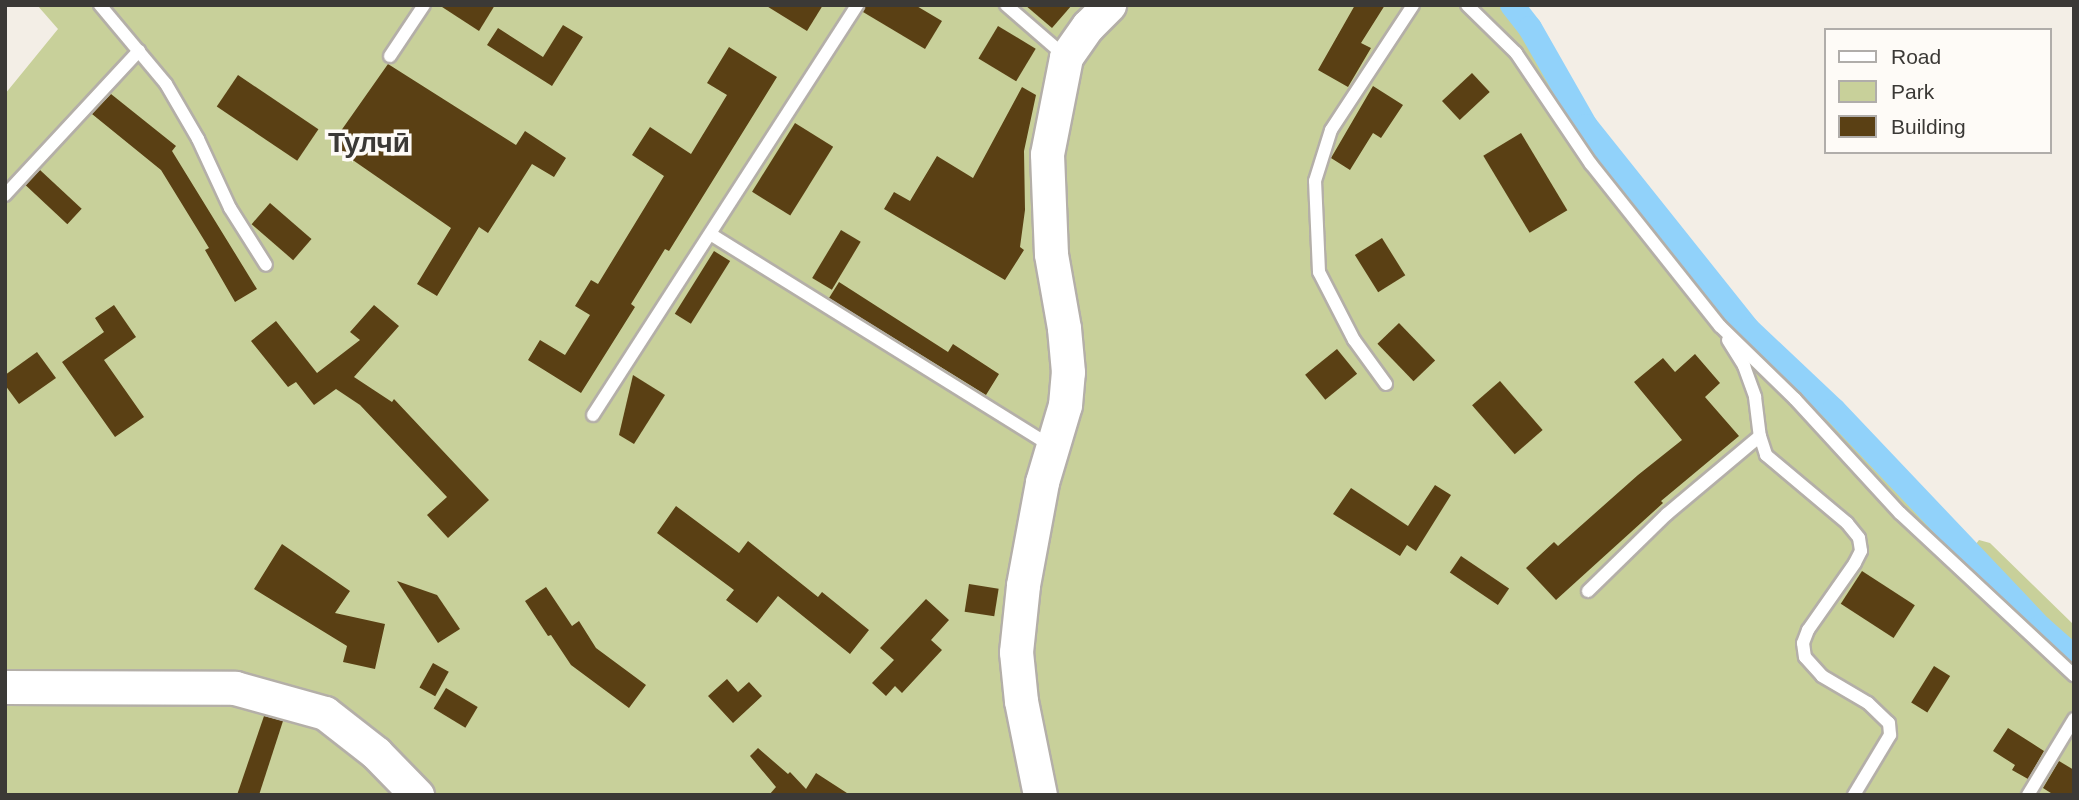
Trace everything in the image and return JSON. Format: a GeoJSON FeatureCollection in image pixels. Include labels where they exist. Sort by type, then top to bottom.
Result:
{"type":"FeatureCollection","features":[{"type":"Feature","properties":{"kind":"street"},"geometry":{"type":"LineString","coordinates":[[1040,795],[1021,701],[1016,652],[1026,572],[1042,482],[1065,405],[1068,372],[1065,328],[1051,254],[1047,154],[1066,57],[1088,26],[1109,5]]}},
{"type":"Feature","properties":{"kind":"street"},"geometry":{"type":"LineString","coordinates":[[5,687],[235,688],[324,713],[376,753],[417,795]]}},
{"type":"Feature","properties":{"kind":"lane"},"geometry":{"type":"LineString","coordinates":[[100,5],[166,84],[198,139],[230,208],[266,265]]}},
{"type":"Feature","properties":{"kind":"lane"},"geometry":{"type":"LineString","coordinates":[[390,56],[424,5]]}},
{"type":"Feature","properties":{"kind":"lane"},"geometry":{"type":"LineString","coordinates":[[593,415],[712,235],[857,5]]}},
{"type":"Feature","properties":{"kind":"lane"},"geometry":{"type":"LineString","coordinates":[[1006,5],[1066,57]]}},
{"type":"Feature","properties":{"kind":"lane"},"geometry":{"type":"LineString","coordinates":[[1387,384],[1354,340],[1319,272],[1315,181],[1331,130],[1413,5]]}},
{"type":"Feature","properties":{"kind":"lane"},"geometry":{"type":"LineString","coordinates":[[1467,5],[1516,53],[1591,164],[1720,326],[1795,399],[1900,513],[2074,675]]}},
{"type":"Feature","properties":{"kind":"lane"},"geometry":{"type":"LineString","coordinates":[[5,195],[139,51]]}},
{"type":"Feature","properties":{"kind":"lane"},"geometry":{"type":"LineString","coordinates":[[712,235],[1054,447]]}},
{"type":"Feature","properties":{"kind":"lane"},"geometry":{"type":"LineString","coordinates":[[1720,326],[1744,366],[1755,397],[1760,436],[1766,455],[1777,467],[1837,514],[1859,538],[1861,551],[1855,564],[1808,630],[1803,643],[1805,657],[1822,677],[1868,703],[1889,723],[1890,735],[1854,795]]}},
{"type":"Feature","properties":{"kind":"lane"},"geometry":{"type":"LineString","coordinates":[[1588,591],[1667,514],[1760,436]]}},
{"type":"Feature","properties":{"kind":"lane"},"geometry":{"type":"LineString","coordinates":[[2028,795],[2074,719]]}},
{"type":"Feature","properties":{"kind":"green space"},"geometry":{"type":"Polygon","coordinates":[[[37,5],[1512,5],[1530,28],[1586,126],[1748,329],[1834,410],[1969,553],[1979,540],[1990,543],[2074,625],[2074,795],[5,795],[5,94],[58,29],[37,5]]]}},
{"type":"Feature","properties":{"kind":"building"},"geometry":{"type":"Polygon","coordinates":[[[439,5],[495,5],[479,31],[439,5]]]}},
{"type":"Feature","properties":{"kind":"building"},"geometry":{"type":"Polygon","coordinates":[[[765,5],[823,5],[807,31],[765,5]]]}},
{"type":"Feature","properties":{"kind":"building"},"geometry":{"type":"Polygon","coordinates":[[[866,5],[915,5],[942,21],[925,49],[863,12],[866,5]]]}},
{"type":"Feature","properties":{"kind":"building"},"geometry":{"type":"Polygon","coordinates":[[[1025,5],[1072,5],[1052,28],[1025,5]]]}},
{"type":"Feature","properties":{"kind":"building"},"geometry":{"type":"Polygon","coordinates":[[[1355,5],[1385,5],[1361,43],[1371,48],[1348,87],[1318,70],[1355,5]]]}},
{"type":"Feature","properties":{"kind":"building"},"geometry":{"type":"Polygon","coordinates":[[[563,25],[583,37],[552,86],[487,45],[498,28],[543,57],[563,25]]]}},
{"type":"Feature","properties":{"kind":"building"},"geometry":{"type":"Polygon","coordinates":[[[998,26],[1036,49],[1016,81],[978,59],[998,26]]]}},
{"type":"Feature","properties":{"kind":"building"},"geometry":{"type":"Polygon","coordinates":[[[729,47],[777,77],[669,251],[665,249],[631,304],[635,307],[581,393],[528,360],[540,340],[565,355],[590,315],[575,306],[591,280],[598,284],[664,176],[632,155],[650,127],[691,154],[727,95],[707,83],[729,47]]]}},
{"type":"Feature","properties":{"kind":"building"},"geometry":{"type":"Polygon","coordinates":[[[388,64],[516,145],[525,131],[566,158],[554,177],[532,164],[488,233],[479,227],[437,296],[417,284],[451,228],[331,145],[388,64]]]}},
{"type":"Feature","properties":{"kind":"building"},"geometry":{"type":"Polygon","coordinates":[[[1472,73],[1490,92],[1460,120],[1442,101],[1472,73]]]}},
{"type":"Feature","properties":{"kind":"building"},"geometry":{"type":"Polygon","coordinates":[[[238,75],[318,129],[297,161],[217,107],[238,75]]]}},
{"type":"Feature","properties":{"kind":"building"},"geometry":{"type":"Polygon","coordinates":[[[1373,86],[1403,105],[1381,138],[1373,133],[1350,170],[1331,158],[1373,86]]]}},
{"type":"Feature","properties":{"kind":"building"},"geometry":{"type":"Polygon","coordinates":[[[1022,87],[1036,95],[1024,151],[1025,210],[1020,247],[1024,250],[1005,280],[884,209],[894,192],[910,201],[937,156],[973,178],[1022,87]]]}},
{"type":"Feature","properties":{"kind":"building"},"geometry":{"type":"Polygon","coordinates":[[[111,94],[176,146],[172,151],[257,289],[235,302],[205,250],[209,248],[161,170],[92,114],[111,94]]]}},
{"type":"Feature","properties":{"kind":"building"},"geometry":{"type":"Polygon","coordinates":[[[795,123],[833,147],[790,216],[752,192],[795,123]]]}},
{"type":"Feature","properties":{"kind":"building"},"geometry":{"type":"Polygon","coordinates":[[[1521,133],[1567,210],[1530,233],[1483,156],[1521,133]]]}},
{"type":"Feature","properties":{"kind":"building"},"geometry":{"type":"Polygon","coordinates":[[[40,170],[82,209],[67,224],[26,185],[40,170]]]}},
{"type":"Feature","properties":{"kind":"building"},"geometry":{"type":"Polygon","coordinates":[[[270,203],[312,239],[293,260],[252,224],[270,203]]]}},
{"type":"Feature","properties":{"kind":"building"},"geometry":{"type":"Polygon","coordinates":[[[841,230],[861,242],[832,290],[812,278],[841,230]]]}},
{"type":"Feature","properties":{"kind":"building"},"geometry":{"type":"Polygon","coordinates":[[[1382,238],[1405,275],[1378,292],[1355,255],[1382,238]]]}},
{"type":"Feature","properties":{"kind":"building"},"geometry":{"type":"Polygon","coordinates":[[[714,251],[730,261],[691,324],[675,314],[714,251]]]}},
{"type":"Feature","properties":{"kind":"building"},"geometry":{"type":"Polygon","coordinates":[[[839,282],[948,352],[953,344],[999,374],[986,395],[829,298],[839,282]]]}},
{"type":"Feature","properties":{"kind":"building"},"geometry":{"type":"Polygon","coordinates":[[[114,305],[136,337],[104,360],[144,417],[115,437],[62,362],[104,332],[95,318],[114,305]]]}},
{"type":"Feature","properties":{"kind":"building"},"geometry":{"type":"Polygon","coordinates":[[[374,305],[399,326],[354,377],[392,402],[394,399],[489,500],[448,538],[427,515],[447,497],[360,405],[336,389],[314,405],[296,382],[288,387],[251,341],[276,321],[317,373],[360,340],[350,332],[374,305]]]}},
{"type":"Feature","properties":{"kind":"building"},"geometry":{"type":"Polygon","coordinates":[[[1399,323],[1435,360],[1414,381],[1377,344],[1399,323]]]}},
{"type":"Feature","properties":{"kind":"building"},"geometry":{"type":"Polygon","coordinates":[[[1337,349],[1357,374],[1325,400],[1305,375],[1337,349]]]}},
{"type":"Feature","properties":{"kind":"building"},"geometry":{"type":"Polygon","coordinates":[[[37,352],[56,378],[19,404],[5,385],[5,375],[37,352]]]}},
{"type":"Feature","properties":{"kind":"building"},"geometry":{"type":"Polygon","coordinates":[[[1695,354],[1720,383],[1705,397],[1739,436],[1661,501],[1663,503],[1556,600],[1526,568],[1554,542],[1558,546],[1682,440],[1634,382],[1663,358],[1675,372],[1695,354]]]}},
{"type":"Feature","properties":{"kind":"building"},"geometry":{"type":"Polygon","coordinates":[[[633,375],[665,395],[634,444],[619,435],[633,375]]]}},
{"type":"Feature","properties":{"kind":"building"},"geometry":{"type":"Polygon","coordinates":[[[1500,381],[1543,430],[1515,454],[1472,405],[1500,381]]]}},
{"type":"Feature","properties":{"kind":"building"},"geometry":{"type":"Polygon","coordinates":[[[1435,485],[1451,495],[1416,551],[1407,545],[1400,556],[1333,514],[1351,488],[1408,526],[1435,485]]]}},
{"type":"Feature","properties":{"kind":"building"},"geometry":{"type":"Polygon","coordinates":[[[676,506],[739,553],[748,541],[818,597],[822,592],[869,630],[850,654],[778,596],[757,623],[726,600],[734,590],[657,533],[676,506]]]}},
{"type":"Feature","properties":{"kind":"building"},"geometry":{"type":"Polygon","coordinates":[[[282,544],[350,591],[335,613],[385,624],[375,669],[343,662],[347,646],[254,589],[282,544]]]}},
{"type":"Feature","properties":{"kind":"building"},"geometry":{"type":"Polygon","coordinates":[[[1461,556],[1509,588],[1498,605],[1450,573],[1461,556]]]}},
{"type":"Feature","properties":{"kind":"building"},"geometry":{"type":"Polygon","coordinates":[[[1862,571],[1915,605],[1894,638],[1841,604],[1862,571]]]}},
{"type":"Feature","properties":{"kind":"building"},"geometry":{"type":"Polygon","coordinates":[[[397,581],[437,595],[460,629],[438,643],[397,581]]]}},
{"type":"Feature","properties":{"kind":"building"},"geometry":{"type":"Polygon","coordinates":[[[969,584],[999,589],[994,616],[965,612],[969,584]]]}},
{"type":"Feature","properties":{"kind":"building"},"geometry":{"type":"Polygon","coordinates":[[[546,587],[572,626],[579,621],[596,648],[646,685],[629,708],[571,665],[551,635],[548,636],[525,601],[546,587]]]}},
{"type":"Feature","properties":{"kind":"building"},"geometry":{"type":"Polygon","coordinates":[[[926,599],[949,620],[931,640],[942,650],[902,693],[895,686],[886,696],[872,683],[894,660],[880,648],[926,599]]]}},
{"type":"Feature","properties":{"kind":"building"},"geometry":{"type":"Polygon","coordinates":[[[433,663],[449,672],[435,696],[419,687],[433,663]]]}},
{"type":"Feature","properties":{"kind":"building"},"geometry":{"type":"Polygon","coordinates":[[[1934,666],[1950,676],[1927,713],[1911,702],[1934,666]]]}},
{"type":"Feature","properties":{"kind":"building"},"geometry":{"type":"Polygon","coordinates":[[[727,679],[738,692],[749,682],[762,696],[733,723],[708,696],[727,679]]]}},
{"type":"Feature","properties":{"kind":"building"},"geometry":{"type":"Polygon","coordinates":[[[446,688],[478,707],[465,728],[434,709],[446,688]]]}},
{"type":"Feature","properties":{"kind":"building"},"geometry":{"type":"Polygon","coordinates":[[[264,716],[283,721],[259,795],[237,795],[264,716]]]}},
{"type":"Feature","properties":{"kind":"building"},"geometry":{"type":"Polygon","coordinates":[[[2008,728],[2044,751],[2028,779],[2012,770],[2015,765],[1993,751],[2008,728]]]}},
{"type":"Feature","properties":{"kind":"building"},"geometry":{"type":"Polygon","coordinates":[[[758,748],[788,774],[790,772],[806,789],[816,773],[850,795],[769,795],[776,787],[750,756],[758,748]]]}},
{"type":"Feature","properties":{"kind":"building"},"geometry":{"type":"Polygon","coordinates":[[[2059,761],[2074,770],[2074,795],[2054,795],[2043,788],[2059,761]]]}},
{"type":"Feature","properties":{"kind":"waterway"},"geometry":{"type":"LineString","coordinates":[[1512,5],[1530,28],[1586,126],[1748,329],[1834,410],[2040,627],[2074,657]]}},
{"type":"Feature","properties":{"kind":"district","name":"Тулчӣ"},"geometry":{"type":"Point","coordinates":[369,143]}}]}
